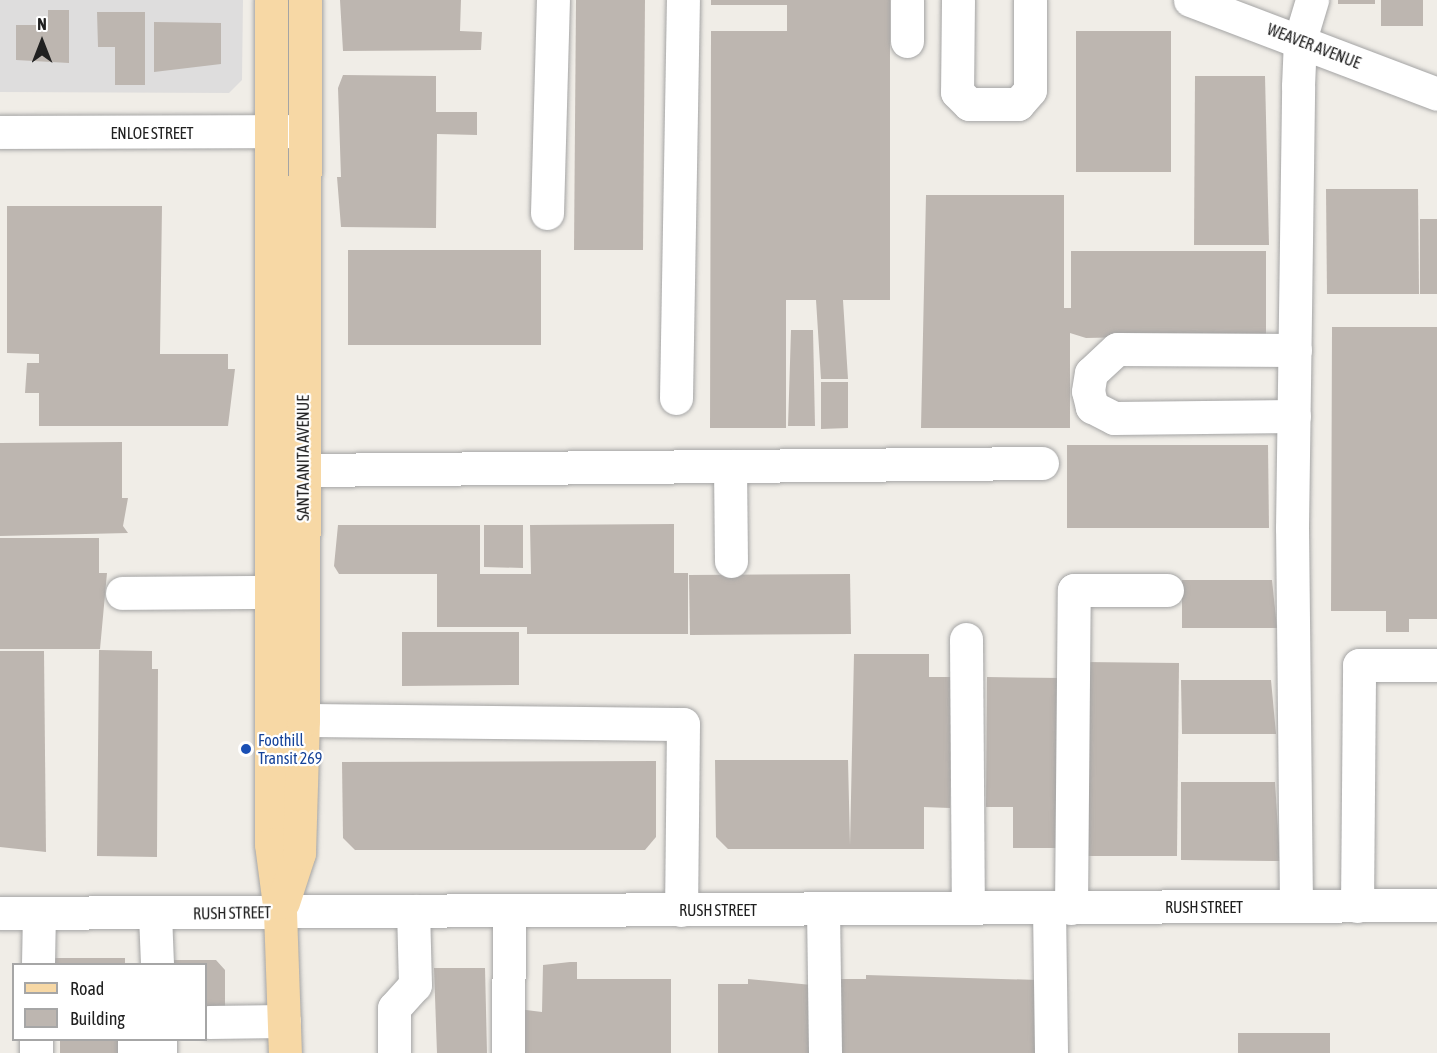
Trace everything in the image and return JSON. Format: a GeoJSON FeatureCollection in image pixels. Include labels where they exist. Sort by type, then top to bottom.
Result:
{"type":"FeatureCollection","features":[{"type":"Feature","properties":{"kind":"main road","name":"SANTA ANITA AVENUE"},"geometry":{"type":"LineString","coordinates":[[271,0],[271,844],[280,912],[285,1053]]}},
{"type":"Feature","properties":{"kind":"main road","name":"SANTA ANITA AVENUE"},"geometry":{"type":"LineString","coordinates":[[280,912],[299,853],[303,720],[305,0]]}},
{"type":"Feature","properties":{"kind":"street"},"geometry":{"type":"LineString","coordinates":[[547,213],[553,0]]}},
{"type":"Feature","properties":{"kind":"street"},"geometry":{"type":"LineString","coordinates":[[676,398],[683,0]]}},
{"type":"Feature","properties":{"kind":"street"},"geometry":{"type":"LineString","coordinates":[[907,0],[907,41]]}},
{"type":"Feature","properties":{"kind":"street"},"geometry":{"type":"LineString","coordinates":[[958,0],[957,92],[969,104],[1018,104],[1029,90],[1029,0]]}},
{"type":"Feature","properties":{"kind":"street"},"geometry":{"type":"LineString","coordinates":[[1296,906],[1294,416],[1300,40],[1312,0]]}},
{"type":"Feature","properties":{"kind":"street","name":"WEAVER AVENUE"},"geometry":{"type":"LineString","coordinates":[[1196,1],[1437,94]]}},
{"type":"Feature","properties":{"kind":"street","name":"ENLOE STREET"},"geometry":{"type":"LineString","coordinates":[[0,132],[304,131]]}},
{"type":"Feature","properties":{"kind":"street"},"geometry":{"type":"LineString","coordinates":[[1294,416],[1114,418],[1092,407],[1088,391],[1091,373],[1117,349],[1295,350]]}},
{"type":"Feature","properties":{"kind":"street"},"geometry":{"type":"LineString","coordinates":[[303,470],[1042,463]]}},
{"type":"Feature","properties":{"kind":"street"},"geometry":{"type":"LineString","coordinates":[[730,466],[731,561]]}},
{"type":"Feature","properties":{"kind":"street"},"geometry":{"type":"LineString","coordinates":[[1051,1053],[1074,590],[1167,590]]}},
{"type":"Feature","properties":{"kind":"street"},"geometry":{"type":"LineString","coordinates":[[122,593],[271,592]]}},
{"type":"Feature","properties":{"kind":"street"},"geometry":{"type":"LineString","coordinates":[[966,639],[968,908]]}},
{"type":"Feature","properties":{"kind":"street"},"geometry":{"type":"LineString","coordinates":[[1357,906],[1359,665],[1437,664]]}},
{"type":"Feature","properties":{"kind":"street"},"geometry":{"type":"LineString","coordinates":[[303,720],[683,724],[681,910]]}},
{"type":"Feature","properties":{"kind":"street","name":"RUSH STREET"},"geometry":{"type":"LineString","coordinates":[[0,913],[145,914],[1437,905]]}},
{"type":"Feature","properties":{"kind":"street"},"geometry":{"type":"LineString","coordinates":[[824,909],[825,1053]]}},
{"type":"Feature","properties":{"kind":"street"},"geometry":{"type":"LineString","coordinates":[[508,1053],[509,911]]}},
{"type":"Feature","properties":{"kind":"street"},"geometry":{"type":"LineString","coordinates":[[394,1053],[394,1008],[415,985],[413,912]]}},
{"type":"Feature","properties":{"kind":"street"},"geometry":{"type":"LineString","coordinates":[[38,963],[39,914]]}},
{"type":"Feature","properties":{"kind":"street"},"geometry":{"type":"LineString","coordinates":[[135,963],[145,914]]}},
{"type":"Feature","properties":{"kind":"street"},"geometry":{"type":"LineString","coordinates":[[145,914],[157,963]]}},
{"type":"Feature","properties":{"kind":"street"},"geometry":{"type":"LineString","coordinates":[[209,1022],[284,1021]]}},
{"type":"Feature","properties":{"kind":"shaded area"},"geometry":{"type":"Polygon","coordinates":[[[0,0],[243,0],[242,80],[229,93],[0,92],[0,0]]]}},
{"type":"Feature","properties":{"kind":"building"},"geometry":{"type":"Polygon","coordinates":[[[340,0],[461,0],[460,31],[482,32],[481,50],[343,51],[340,0]]]}},
{"type":"Feature","properties":{"kind":"building"},"geometry":{"type":"Polygon","coordinates":[[[576,0],[645,0],[643,250],[574,250],[576,0]]]}},
{"type":"Feature","properties":{"kind":"building"},"geometry":{"type":"Polygon","coordinates":[[[711,0],[890,0],[890,300],[843,300],[848,379],[821,379],[816,300],[786,300],[786,428],[710,428],[711,31],[787,31],[787,5],[711,5],[711,0]]]}},
{"type":"Feature","properties":{"kind":"building"},"geometry":{"type":"Polygon","coordinates":[[[1338,0],[1375,0],[1375,4],[1338,4],[1338,0]]]}},
{"type":"Feature","properties":{"kind":"building"},"geometry":{"type":"Polygon","coordinates":[[[1381,0],[1423,0],[1423,26],[1381,26],[1381,0]]]}},
{"type":"Feature","properties":{"kind":"building"},"geometry":{"type":"Polygon","coordinates":[[[48,10],[69,10],[69,63],[16,60],[16,25],[48,25],[48,10]]]}},
{"type":"Feature","properties":{"kind":"building"},"geometry":{"type":"Polygon","coordinates":[[[97,12],[145,12],[145,85],[115,85],[115,47],[98,47],[97,12]]]}},
{"type":"Feature","properties":{"kind":"building"},"geometry":{"type":"Polygon","coordinates":[[[154,22],[221,23],[221,64],[154,72],[154,22]]]}},
{"type":"Feature","properties":{"kind":"building"},"geometry":{"type":"Polygon","coordinates":[[[1076,31],[1171,31],[1171,172],[1076,172],[1076,31]]]}},
{"type":"Feature","properties":{"kind":"building"},"geometry":{"type":"Polygon","coordinates":[[[343,75],[436,76],[436,112],[477,112],[477,135],[437,134],[436,228],[341,227],[337,177],[341,177],[338,88],[343,75]]]}},
{"type":"Feature","properties":{"kind":"building"},"geometry":{"type":"Polygon","coordinates":[[[1195,76],[1265,76],[1269,245],[1194,245],[1195,76]]]}},
{"type":"Feature","properties":{"kind":"building"},"geometry":{"type":"Polygon","coordinates":[[[1326,189],[1418,189],[1419,294],[1327,294],[1326,189]]]}},
{"type":"Feature","properties":{"kind":"building"},"geometry":{"type":"Polygon","coordinates":[[[926,195],[1064,195],[1064,308],[1071,308],[1071,251],[1266,251],[1266,334],[1086,338],[1070,333],[1070,428],[921,428],[926,195]]]}},
{"type":"Feature","properties":{"kind":"building"},"geometry":{"type":"Polygon","coordinates":[[[7,206],[162,206],[160,354],[228,354],[228,369],[235,369],[228,426],[39,426],[39,393],[25,393],[27,363],[39,363],[39,354],[7,353],[7,206]]]}},
{"type":"Feature","properties":{"kind":"building"},"geometry":{"type":"Polygon","coordinates":[[[1420,219],[1437,219],[1437,294],[1420,294],[1420,219]]]}},
{"type":"Feature","properties":{"kind":"building"},"geometry":{"type":"Polygon","coordinates":[[[348,250],[541,250],[541,345],[348,345],[348,250]]]}},
{"type":"Feature","properties":{"kind":"building"},"geometry":{"type":"Polygon","coordinates":[[[1332,327],[1437,327],[1437,619],[1409,619],[1409,632],[1386,632],[1386,611],[1331,611],[1332,327]]]}},
{"type":"Feature","properties":{"kind":"building"},"geometry":{"type":"Polygon","coordinates":[[[791,330],[813,330],[815,426],[788,426],[791,330]]]}},
{"type":"Feature","properties":{"kind":"building"},"geometry":{"type":"Polygon","coordinates":[[[821,382],[848,382],[848,428],[821,429],[821,382]]]}},
{"type":"Feature","properties":{"kind":"building"},"geometry":{"type":"Polygon","coordinates":[[[122,442],[122,498],[128,498],[123,526],[128,533],[0,536],[0,443],[122,442]]]}},
{"type":"Feature","properties":{"kind":"building"},"geometry":{"type":"Polygon","coordinates":[[[1067,445],[1268,445],[1269,528],[1067,528],[1067,445]]]}},
{"type":"Feature","properties":{"kind":"building"},"geometry":{"type":"Polygon","coordinates":[[[674,524],[674,573],[688,573],[688,634],[527,634],[527,627],[437,627],[437,574],[339,574],[334,566],[338,525],[480,525],[480,574],[531,574],[530,525],[674,524]]]}},
{"type":"Feature","properties":{"kind":"building"},"geometry":{"type":"Polygon","coordinates":[[[484,525],[523,525],[523,568],[484,567],[484,525]]]}},
{"type":"Feature","properties":{"kind":"building"},"geometry":{"type":"Polygon","coordinates":[[[0,538],[99,538],[99,573],[107,573],[100,649],[0,649],[0,538]]]}},
{"type":"Feature","properties":{"kind":"building"},"geometry":{"type":"Polygon","coordinates":[[[850,574],[851,634],[690,635],[689,575],[850,574]]]}},
{"type":"Feature","properties":{"kind":"building"},"geometry":{"type":"Polygon","coordinates":[[[1182,580],[1272,580],[1277,628],[1182,628],[1182,580]]]}},
{"type":"Feature","properties":{"kind":"building"},"geometry":{"type":"Polygon","coordinates":[[[402,632],[519,632],[519,685],[402,686],[402,632]]]}},
{"type":"Feature","properties":{"kind":"building"},"geometry":{"type":"Polygon","coordinates":[[[99,650],[152,651],[152,669],[158,669],[157,857],[97,856],[99,650]]]}},
{"type":"Feature","properties":{"kind":"building"},"geometry":{"type":"Polygon","coordinates":[[[0,651],[44,651],[46,852],[0,847],[0,651]]]}},
{"type":"Feature","properties":{"kind":"building"},"geometry":{"type":"Polygon","coordinates":[[[854,654],[929,654],[929,677],[952,677],[950,808],[924,807],[924,849],[728,849],[716,837],[715,760],[848,760],[850,845],[854,654]]]}},
{"type":"Feature","properties":{"kind":"building"},"geometry":{"type":"Polygon","coordinates":[[[1084,662],[1179,663],[1177,856],[1082,856],[1084,662]]]}},
{"type":"Feature","properties":{"kind":"building"},"geometry":{"type":"Polygon","coordinates":[[[987,677],[1062,678],[1061,848],[1013,848],[1013,807],[986,807],[987,677]]]}},
{"type":"Feature","properties":{"kind":"building"},"geometry":{"type":"Polygon","coordinates":[[[1181,680],[1271,680],[1276,734],[1182,734],[1181,680]]]}},
{"type":"Feature","properties":{"kind":"building"},"geometry":{"type":"Polygon","coordinates":[[[656,761],[656,837],[645,850],[355,850],[343,838],[342,762],[656,761]]]}},
{"type":"Feature","properties":{"kind":"building"},"geometry":{"type":"Polygon","coordinates":[[[1181,782],[1275,782],[1280,861],[1181,860],[1181,782]]]}},
{"type":"Feature","properties":{"kind":"building"},"geometry":{"type":"Polygon","coordinates":[[[53,958],[125,958],[125,963],[53,963],[53,958]]]}},
{"type":"Feature","properties":{"kind":"building"},"geometry":{"type":"Polygon","coordinates":[[[167,960],[216,960],[225,970],[225,1017],[207,1027],[207,963],[167,963],[167,960]]]}},
{"type":"Feature","properties":{"kind":"building"},"geometry":{"type":"Polygon","coordinates":[[[577,962],[577,979],[671,979],[671,1053],[517,1053],[518,1009],[542,1012],[543,965],[577,962]]]}},
{"type":"Feature","properties":{"kind":"building"},"geometry":{"type":"Polygon","coordinates":[[[434,968],[485,968],[487,1053],[437,1053],[434,968]]]}},
{"type":"Feature","properties":{"kind":"building"},"geometry":{"type":"Polygon","coordinates":[[[866,975],[1038,980],[1037,1053],[837,1053],[837,979],[866,979],[866,975]]]}},
{"type":"Feature","properties":{"kind":"building"},"geometry":{"type":"Polygon","coordinates":[[[748,979],[812,985],[812,1053],[718,1053],[718,984],[748,984],[748,979]]]}},
{"type":"Feature","properties":{"kind":"building"},"geometry":{"type":"Polygon","coordinates":[[[1238,1033],[1330,1033],[1330,1053],[1238,1053],[1238,1033]]]}},
{"type":"Feature","properties":{"kind":"building"},"geometry":{"type":"Polygon","coordinates":[[[60,1041],[124,1041],[119,1053],[60,1053],[60,1041]]]}},
{"type":"Feature","properties":{"kind":"place","name":"Foothill Transit 269"},"geometry":{"type":"Point","coordinates":[246,749]}}]}
